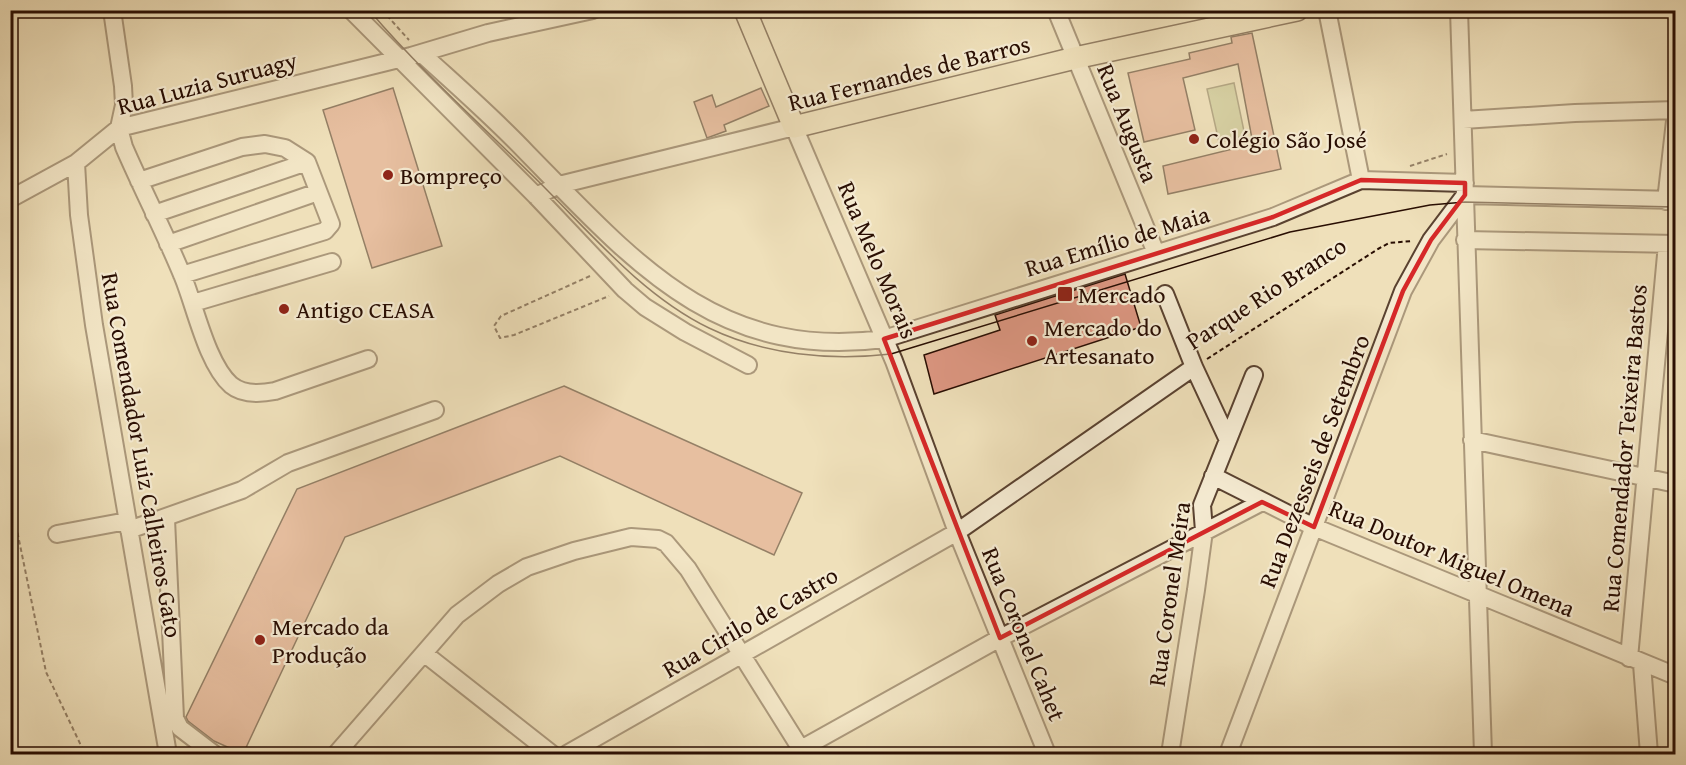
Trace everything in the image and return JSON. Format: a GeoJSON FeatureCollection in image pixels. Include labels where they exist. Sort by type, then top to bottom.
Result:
{"type":"FeatureCollection","features":[{"type":"Feature","properties":{"kind":"main road","name":"Rua Melo Morais"},"geometry":{"type":"LineString","coordinates":[[745,10],[794,127]]}},
{"type":"Feature","properties":{"kind":"main road","name":"Rua Fernandes de Barros"},"geometry":{"type":"LineString","coordinates":[[794,127],[1076,58],[1297,10]]}},
{"type":"Feature","properties":{"kind":"street"},"geometry":{"type":"LineString","coordinates":[[112,10],[123,86],[123,105],[119,128],[139,181],[182,275],[220,371],[231,385],[243,391],[260,394],[368,359]]}},
{"type":"Feature","properties":{"kind":"street"},"geometry":{"type":"LineString","coordinates":[[351,10],[397,59],[536,196],[625,290],[645,307],[685,332],[748,365]]}},
{"type":"Feature","properties":{"kind":"street","name":"Rua Luzia Suruagy"},"geometry":{"type":"LineString","coordinates":[[10,199],[76,163],[119,128],[421,53],[488,33],[593,10]]}},
{"type":"Feature","properties":{"kind":"street","name":"Rua Augusta"},"geometry":{"type":"LineString","coordinates":[[1056,10],[1156,254]]}},
{"type":"Feature","properties":{"kind":"street"},"geometry":{"type":"LineString","coordinates":[[1327,10],[1361,180]]}},
{"type":"Feature","properties":{"kind":"street"},"geometry":{"type":"LineString","coordinates":[[1459,10],[1483,754]]}},
{"type":"Feature","properties":{"kind":"street","name":"Rua Emílio de Maia"},"geometry":{"type":"LineString","coordinates":[[421,53],[646,269],[692,303],[730,321],[763,333],[802,342],[853,343],[884,339],[1273,217],[1361,180],[1465,194],[1671,200]]}},
{"type":"Feature","properties":{"kind":"street"},"geometry":{"type":"LineString","coordinates":[[1463,120],[1575,113],[1676,111],[1671,200]]}},
{"type":"Feature","properties":{"kind":"street","name":"Rua Fernandes de Barros"},"geometry":{"type":"LineString","coordinates":[[536,196],[559,185],[794,127]]}},
{"type":"Feature","properties":{"kind":"street","name":"Rua Melo Morais"},"geometry":{"type":"LineString","coordinates":[[794,127],[884,339],[957,532]]}},
{"type":"Feature","properties":{"kind":"street"},"geometry":{"type":"LineString","coordinates":[[139,181],[242,147],[265,144],[285,148],[307,162],[331,224],[325,231],[182,275]]}},
{"type":"Feature","properties":{"kind":"street"},"geometry":{"type":"LineString","coordinates":[[154,214],[307,162]]}},
{"type":"Feature","properties":{"kind":"street","name":"Rua Comendador Luiz Calheiros Gato"},"geometry":{"type":"LineString","coordinates":[[76,163],[78,215],[94,326],[168,754]]}},
{"type":"Feature","properties":{"kind":"street"},"geometry":{"type":"LineString","coordinates":[[168,244],[318,192]]}},
{"type":"Feature","properties":{"kind":"street","name":"Rua Dezesseis de Setembro"},"geometry":{"type":"LineString","coordinates":[[1228,754],[1403,291],[1431,240],[1465,194]]}},
{"type":"Feature","properties":{"kind":"street"},"geometry":{"type":"LineString","coordinates":[[1465,240],[1671,244]]}},
{"type":"Feature","properties":{"kind":"street","name":"Rua Comendador Teixeira Bastos"},"geometry":{"type":"LineString","coordinates":[[1649,754],[1636,661],[1646,477],[1671,244]]}},
{"type":"Feature","properties":{"kind":"street"},"geometry":{"type":"LineString","coordinates":[[193,303],[332,262]]}},
{"type":"Feature","properties":{"kind":"street"},"geometry":{"type":"LineString","coordinates":[[1165,294],[1194,367],[1228,440]]}},
{"type":"Feature","properties":{"kind":"street","name":"Parque Rio Branco"},"geometry":{"type":"LineString","coordinates":[[957,532],[1194,367]]}},
{"type":"Feature","properties":{"kind":"street","name":"Rua Coronel Meira"},"geometry":{"type":"LineString","coordinates":[[1170,754],[1204,531],[1202,505],[1254,375]]}},
{"type":"Feature","properties":{"kind":"street"},"geometry":{"type":"LineString","coordinates":[[57,534],[166,519],[242,490],[288,463],[435,410]]}},
{"type":"Feature","properties":{"kind":"street"},"geometry":{"type":"LineString","coordinates":[[1472,440],[1676,484]]}},
{"type":"Feature","properties":{"kind":"street","name":"Rua Doutor Miguel Omena"},"geometry":{"type":"LineString","coordinates":[[1214,476],[1314,527],[1676,676]]}},
{"type":"Feature","properties":{"kind":"street"},"geometry":{"type":"LineString","coordinates":[[336,754],[457,615],[498,584],[527,567],[574,551],[631,537],[658,538],[666,543],[688,569],[803,752],[1000,638],[1262,502]]}},
{"type":"Feature","properties":{"kind":"street"},"geometry":{"type":"LineString","coordinates":[[166,519],[175,718],[180,728],[214,754]]}},
{"type":"Feature","properties":{"kind":"street","name":"Rua Coronel Cahet"},"geometry":{"type":"LineString","coordinates":[[957,532],[1047,754]]}},
{"type":"Feature","properties":{"kind":"street","name":"Rua Cirilo de Castro"},"geometry":{"type":"LineString","coordinates":[[567,754],[957,532]]}},
{"type":"Feature","properties":{"kind":"street"},"geometry":{"type":"LineString","coordinates":[[425,654],[552,754]]}},
{"type":"Feature","properties":{"kind":"path"},"geometry":{"type":"LineString","coordinates":[[382,10],[421,53]]}},
{"type":"Feature","properties":{"kind":"path"},"geometry":{"type":"LineString","coordinates":[[1407,166],[1464,149]]}},
{"type":"Feature","properties":{"kind":"path","name":"Parque Rio Branco"},"geometry":{"type":"LineString","coordinates":[[1194,367],[1389,243],[1431,240]]}},
{"type":"Feature","properties":{"kind":"path"},"geometry":{"type":"LineString","coordinates":[[604,270],[501,316],[494,326],[500,338],[514,335],[625,290]]}},
{"type":"Feature","properties":{"kind":"path"},"geometry":{"type":"LineString","coordinates":[[10,495],[46,672],[85,754]]}},
{"type":"Feature","properties":{"kind":"highlighted area"},"geometry":{"type":"Polygon","coordinates":[[[1361,180],[1465,183],[1465,195],[1431,240],[1403,291],[1314,527],[1262,502],[1000,638],[884,339],[1273,217],[1361,180]]]}},
{"type":"Feature","properties":{"kind":"green space"},"geometry":{"type":"Polygon","coordinates":[[[1234,83],[1245,136],[1219,142],[1207,89],[1234,83]]]}},
{"type":"Feature","properties":{"kind":"building"},"geometry":{"type":"Polygon","coordinates":[[[1252,33],[1281,169],[1168,194],[1163,166],[1253,144],[1238,64],[1183,78],[1195,130],[1144,142],[1128,73],[1190,59],[1189,53],[1232,43],[1231,37],[1252,33]]]}},
{"type":"Feature","properties":{"kind":"building"},"geometry":{"type":"Polygon","coordinates":[[[393,88],[442,246],[372,268],[323,110],[393,88]]]}},
{"type":"Feature","properties":{"kind":"building"},"geometry":{"type":"Polygon","coordinates":[[[761,88],[769,106],[724,125],[726,131],[707,138],[694,102],[712,95],[716,107],[761,88]]]}},
{"type":"Feature","properties":{"kind":"building","name":"Mercado do Artesanato"},"geometry":{"type":"Polygon","coordinates":[[[1125,274],[1141,327],[934,394],[924,355],[1000,330],[995,315],[1125,274]]]}},
{"type":"Feature","properties":{"kind":"building","name":"Mercado da Produção"},"geometry":{"type":"Polygon","coordinates":[[[564,386],[802,493],[774,555],[560,456],[345,537],[243,754],[214,741],[188,721],[186,717],[297,489],[564,386]]]}},
{"type":"Feature","properties":{"kind":"tram line"},"geometry":{"type":"LineString","coordinates":[[369,10],[429,75],[638,280],[684,314],[709,328],[752,344],[798,354],[845,357],[891,354],[1290,232],[1430,205],[1465,202],[1676,207]]}},
{"type":"Feature","properties":{"kind":"place","name":"Colégio São José"},"geometry":{"type":"Point","coordinates":[1194,139]}},
{"type":"Feature","properties":{"kind":"place","name":"Bompreço"},"geometry":{"type":"Point","coordinates":[388,175]}},
{"type":"Feature","properties":{"kind":"place","name":"Mercado"},"geometry":{"type":"Point","coordinates":[1065,294]}},
{"type":"Feature","properties":{"kind":"place","name":"Antigo CEASA"},"geometry":{"type":"Point","coordinates":[284,309]}},
{"type":"Feature","properties":{"kind":"place","name":"Mercado do Artesanato"},"geometry":{"type":"Point","coordinates":[1032,341]}},
{"type":"Feature","properties":{"kind":"place","name":"Mercado da Produção"},"geometry":{"type":"Point","coordinates":[260,640]}}]}
